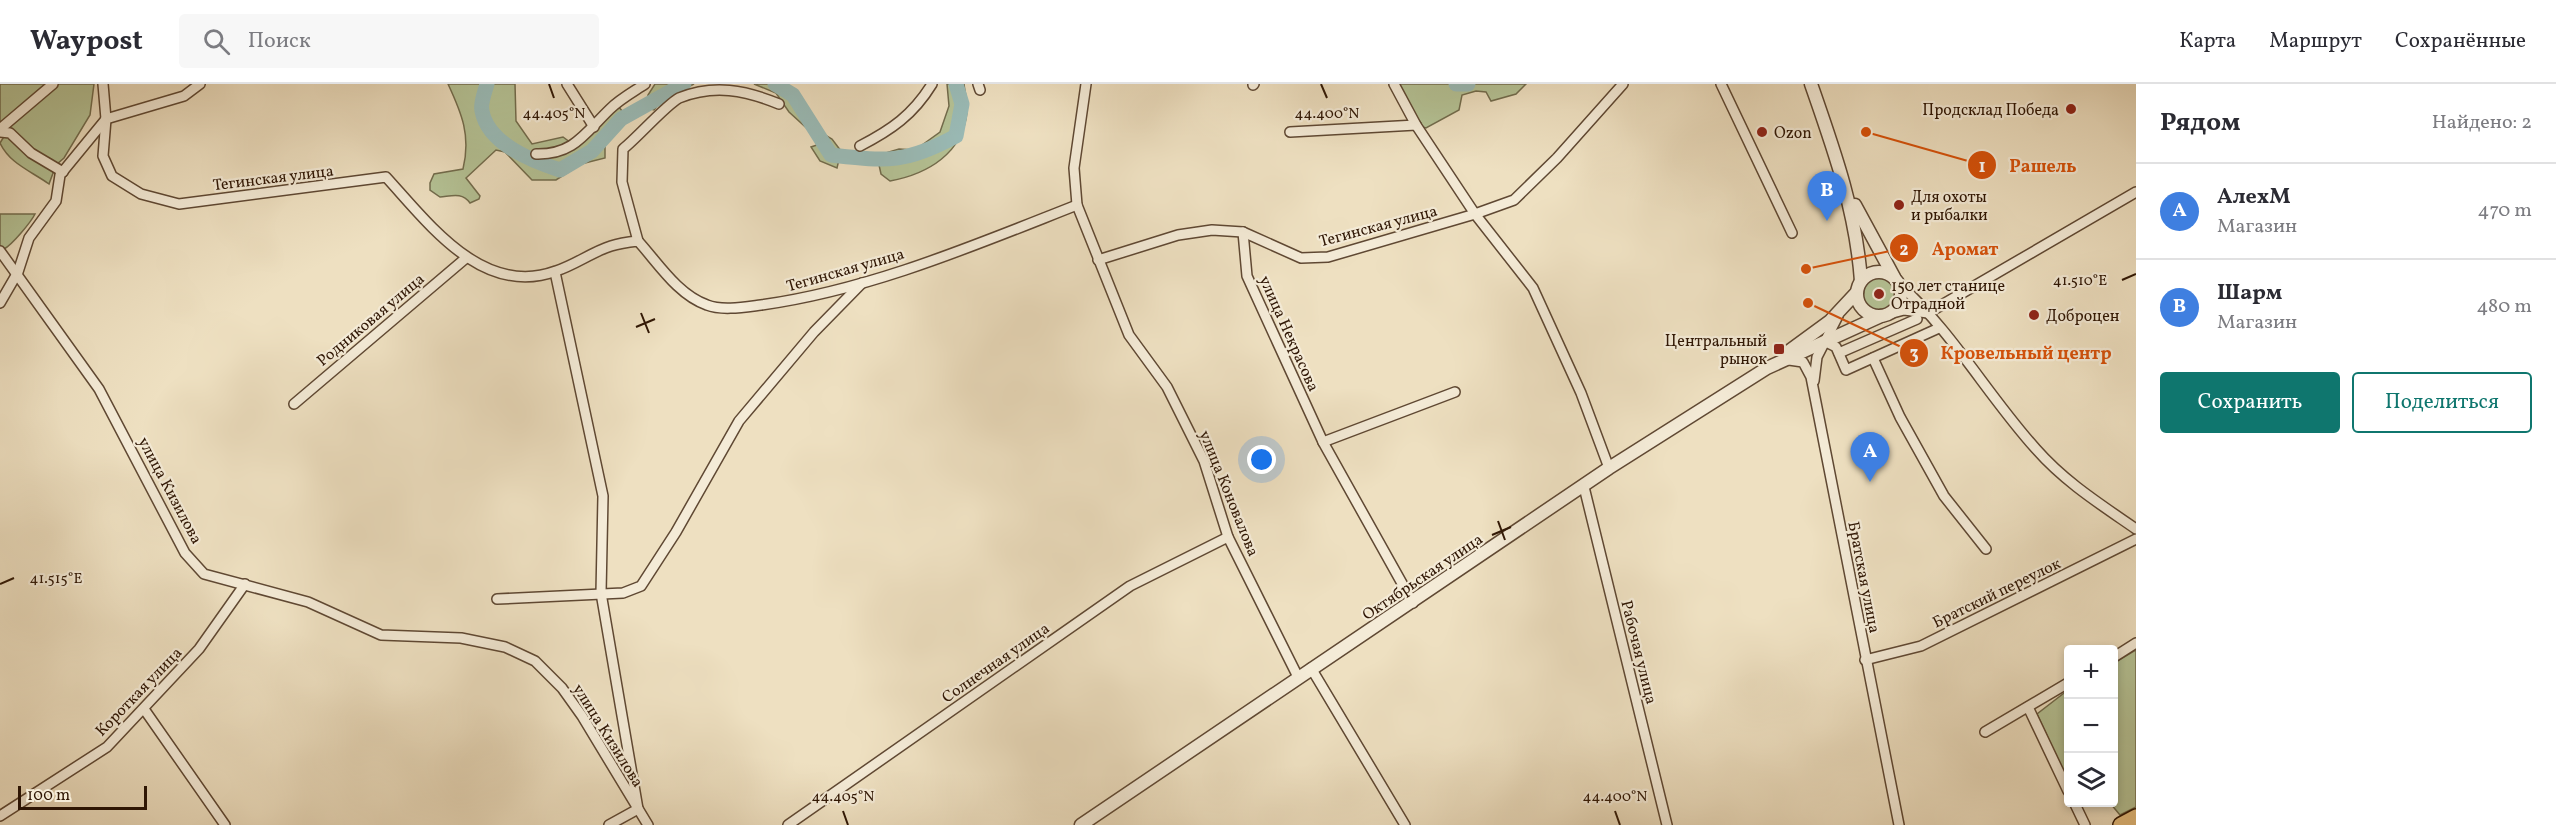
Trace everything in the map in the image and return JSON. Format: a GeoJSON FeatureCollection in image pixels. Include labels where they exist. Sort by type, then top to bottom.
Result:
{"type":"FeatureCollection","features":[{"type":"Feature","properties":{"kind":"main road"},"geometry":{"type":"LineString","coordinates":[[2121,825],[2136,817]]}},
{"type":"Feature","properties":{"kind":"street"},"geometry":{"type":"LineString","coordinates":[[0,130],[53,84]]}},
{"type":"Feature","properties":{"kind":"street"},"geometry":{"type":"LineString","coordinates":[[103,84],[106,119]]}},
{"type":"Feature","properties":{"kind":"street"},"geometry":{"type":"LineString","coordinates":[[0,303],[18,272],[29,238],[56,201],[63,172],[106,119],[184,96],[200,84]]}},
{"type":"Feature","properties":{"kind":"street"},"geometry":{"type":"LineString","coordinates":[[567,84],[594,127]]}},
{"type":"Feature","properties":{"kind":"street"},"geometry":{"type":"LineString","coordinates":[[536,154],[558,153],[574,145],[611,107],[645,84]]}},
{"type":"Feature","properties":{"kind":"street"},"geometry":{"type":"LineString","coordinates":[[860,146],[893,129],[924,97],[932,84]]}},
{"type":"Feature","properties":{"kind":"street","name":"улица Коновалова"},"geometry":{"type":"LineString","coordinates":[[1086,84],[1074,168],[1077,205],[1130,335],[1167,387],[1204,460],[1228,537],[1298,677]]}},
{"type":"Feature","properties":{"kind":"street"},"geometry":{"type":"LineString","coordinates":[[1394,84],[1416,125],[1475,214],[1533,288],[1581,393],[1609,468]]}},
{"type":"Feature","properties":{"kind":"street","name":"Тегинская улица"},"geometry":{"type":"LineString","coordinates":[[1098,260],[1178,235],[1212,230],[1243,232],[1301,258],[1328,257],[1475,214],[1514,200],[1557,158],[1623,84]]}},
{"type":"Feature","properties":{"kind":"street"},"geometry":{"type":"LineString","coordinates":[[1722,84],[1792,232]]}},
{"type":"Feature","properties":{"kind":"street"},"geometry":{"type":"LineString","coordinates":[[1810,84],[1846,185],[1858,238],[1859,287],[1863,309],[1885,315],[1904,310],[1928,313],[2136,192]]}},
{"type":"Feature","properties":{"kind":"street","name":"Тегинская улица"},"geometry":{"type":"LineString","coordinates":[[779,104],[741,89],[715,87],[678,99],[623,149],[622,182],[638,241],[689,297],[710,306],[743,307],[791,301],[863,282],[981,242],[1077,205]]}},
{"type":"Feature","properties":{"kind":"street","name":"Тегинская улица"},"geometry":{"type":"LineString","coordinates":[[106,119],[103,156],[112,176],[141,194],[179,204],[386,177],[428,223],[466,258],[496,273],[522,278],[555,272],[611,246],[638,241]]}},
{"type":"Feature","properties":{"kind":"street"},"geometry":{"type":"LineString","coordinates":[[1290,132],[1416,125]]}},
{"type":"Feature","properties":{"kind":"street"},"geometry":{"type":"LineString","coordinates":[[0,130],[10,132],[31,153],[63,172]]}},
{"type":"Feature","properties":{"kind":"street"},"geometry":{"type":"LineString","coordinates":[[1846,185],[1897,281],[1928,313],[2035,448],[2060,473],[2136,529]]}},
{"type":"Feature","properties":{"kind":"street","name":"улица Некрасова"},"geometry":{"type":"LineString","coordinates":[[1243,232],[1247,276],[1323,442],[1413,603]]}},
{"type":"Feature","properties":{"kind":"street","name":"улица Кизилова"},"geometry":{"type":"LineString","coordinates":[[0,251],[18,272],[99,389],[185,553],[204,574],[308,602],[381,635],[461,638],[505,647],[535,661],[562,688],[582,716],[648,825]]}},
{"type":"Feature","properties":{"kind":"street","name":"Родниковая улица"},"geometry":{"type":"LineString","coordinates":[[294,404],[466,258]]}},
{"type":"Feature","properties":{"kind":"street","name":"улица Кизилова"},"geometry":{"type":"LineString","coordinates":[[555,272],[603,496],[601,593],[638,809]]}},
{"type":"Feature","properties":{"kind":"street"},"geometry":{"type":"LineString","coordinates":[[1813,386],[1817,357],[1824,341],[1840,311],[1859,287],[1876,272],[1897,281]]}},
{"type":"Feature","properties":{"kind":"street"},"geometry":{"type":"LineString","coordinates":[[1885,315],[1899,304],[1897,281]]}},
{"type":"Feature","properties":{"kind":"street"},"geometry":{"type":"LineString","coordinates":[[497,599],[623,593],[641,586],[676,532],[739,421],[814,332],[863,282]]}},
{"type":"Feature","properties":{"kind":"street"},"geometry":{"type":"LineString","coordinates":[[1767,368],[1840,311]]}},
{"type":"Feature","properties":{"kind":"street","name":"Октябрьская улица"},"geometry":{"type":"LineString","coordinates":[[1083,824],[1311,668],[1413,603],[1609,468],[1767,368],[1885,315]]}},
{"type":"Feature","properties":{"kind":"street"},"geometry":{"type":"LineString","coordinates":[[1839,354],[1917,319]]}},
{"type":"Feature","properties":{"kind":"street"},"geometry":{"type":"LineString","coordinates":[[1824,341],[1836,346],[1846,370],[1939,328]]}},
{"type":"Feature","properties":{"kind":"street"},"geometry":{"type":"LineString","coordinates":[[1873,358],[1900,417],[1944,496],[1986,549]]}},
{"type":"Feature","properties":{"kind":"street","name":"Братская улица"},"geometry":{"type":"LineString","coordinates":[[1778,363],[1801,360],[1810,373],[1899,825]]}},
{"type":"Feature","properties":{"kind":"street"},"geometry":{"type":"LineString","coordinates":[[1323,442],[1455,392]]}},
{"type":"Feature","properties":{"kind":"street","name":"Рабочая улица"},"geometry":{"type":"LineString","coordinates":[[1584,487],[1667,825]]}},
{"type":"Feature","properties":{"kind":"street","name":"Солнечная улица"},"geometry":{"type":"LineString","coordinates":[[788,825],[1130,586],[1228,537]]}},
{"type":"Feature","properties":{"kind":"street","name":"Братский переулок"},"geometry":{"type":"LineString","coordinates":[[1865,660],[1921,646],[2136,539]]}},
{"type":"Feature","properties":{"kind":"street","name":"Короткая улица"},"geometry":{"type":"LineString","coordinates":[[0,816],[107,747],[199,649],[246,584]]}},
{"type":"Feature","properties":{"kind":"street"},"geometry":{"type":"LineString","coordinates":[[2118,655],[2136,644]]}},
{"type":"Feature","properties":{"kind":"street"},"geometry":{"type":"LineString","coordinates":[[1311,668],[1405,825]]}},
{"type":"Feature","properties":{"kind":"street"},"geometry":{"type":"LineString","coordinates":[[1985,732],[2064,685]]}},
{"type":"Feature","properties":{"kind":"street"},"geometry":{"type":"LineString","coordinates":[[2028,707],[2064,783]]}},
{"type":"Feature","properties":{"kind":"street"},"geometry":{"type":"LineString","coordinates":[[144,709],[225,825]]}},
{"type":"Feature","properties":{"kind":"street"},"geometry":{"type":"LineString","coordinates":[[2076,807],[2085,825]]}},
{"type":"Feature","properties":{"kind":"street"},"geometry":{"type":"LineString","coordinates":[[609,825],[638,809]]}},
{"type":"Feature","properties":{"kind":"green space"},"geometry":{"type":"Polygon","coordinates":[[[0,84],[94,84],[90,115],[64,158],[56,165],[49,184],[15,162],[0,143],[5,135],[5,123],[0,121],[0,84]]]}},
{"type":"Feature","properties":{"kind":"green space"},"geometry":{"type":"Polygon","coordinates":[[[448,84],[515,84],[516,121],[532,144],[563,137],[574,145],[618,106],[623,112],[621,126],[605,143],[605,158],[581,164],[556,180],[532,180],[505,152],[496,150],[466,178],[480,196],[479,199],[470,203],[460,196],[440,197],[430,190],[434,174],[463,169],[466,146],[464,125],[448,84]]]}},
{"type":"Feature","properties":{"kind":"green space"},"geometry":{"type":"Polygon","coordinates":[[[655,84],[694,84],[663,99],[654,110],[647,108],[648,95],[655,84]]]}},
{"type":"Feature","properties":{"kind":"green space"},"geometry":{"type":"Polygon","coordinates":[[[754,84],[784,84],[813,128],[832,139],[841,151],[837,168],[820,161],[811,147],[817,145],[813,134],[789,112],[776,93],[754,84]]]}},
{"type":"Feature","properties":{"kind":"green space"},"geometry":{"type":"Polygon","coordinates":[[[947,84],[964,84],[967,112],[959,139],[951,150],[930,167],[890,181],[881,174],[879,165],[882,154],[899,149],[915,150],[940,132],[949,106],[947,84]]]}},
{"type":"Feature","properties":{"kind":"green space"},"geometry":{"type":"Polygon","coordinates":[[[1394,84],[1526,84],[1516,94],[1491,101],[1486,92],[1476,91],[1462,95],[1459,110],[1426,128],[1416,125],[1394,84]]]}},
{"type":"Feature","properties":{"kind":"green space"},"geometry":{"type":"Polygon","coordinates":[[[0,214],[35,214],[21,233],[4,249],[0,246],[0,214]]]}},
{"type":"Feature","properties":{"kind":"green space"},"geometry":{"type":"Polygon","coordinates":[[[1879,278],[1890,283],[1895,294],[1890,305],[1879,310],[1868,305],[1863,294],[1868,283],[1879,278]]]}},
{"type":"Feature","properties":{"kind":"green space"},"geometry":{"type":"Polygon","coordinates":[[[2136,650],[2136,807],[2120,815],[2113,807],[2118,807],[2118,661],[2136,650]]]}},
{"type":"Feature","properties":{"kind":"green space"},"geometry":{"type":"Polygon","coordinates":[[[2064,693],[2064,772],[2037,714],[2064,693]]]}},
{"type":"Feature","properties":{"kind":"waterway"},"geometry":{"type":"LineString","coordinates":[[487,84],[482,101],[482,111],[493,133],[513,150],[560,170],[592,151],[621,119],[684,84]]}},
{"type":"Feature","properties":{"kind":"waterway"},"geometry":{"type":"LineString","coordinates":[[775,84],[793,95],[831,155],[881,159],[923,152],[956,136],[962,104],[956,84]]}},
{"type":"Feature","properties":{"kind":"waterway"},"geometry":{"type":"LineString","coordinates":[[1456,84],[1468,84]]}},
{"type":"Feature","properties":{"kind":"place","name":"Продсклад Победа"},"geometry":{"type":"Point","coordinates":[2071,109]}},
{"type":"Feature","properties":{"kind":"place","name":"Ozon"},"geometry":{"type":"Point","coordinates":[1762,132]}},
{"type":"Feature","properties":{"kind":"place","name":"Рашель"},"geometry":{"type":"Point","coordinates":[1866,132]}},
{"type":"Feature","properties":{"kind":"place","name":"Для охоты и рыбалки"},"geometry":{"type":"Point","coordinates":[1899,205]}},
{"type":"Feature","properties":{"kind":"place","name":"Шарм"},"geometry":{"type":"Point","coordinates":[1827,221]}},
{"type":"Feature","properties":{"kind":"place","name":"Аромат"},"geometry":{"type":"Point","coordinates":[1806,269]}},
{"type":"Feature","properties":{"kind":"place","name":"150 лет станице Отрадной"},"geometry":{"type":"Point","coordinates":[1879,294]}},
{"type":"Feature","properties":{"kind":"place","name":"Кровельный центр"},"geometry":{"type":"Point","coordinates":[1808,303]}},
{"type":"Feature","properties":{"kind":"place","name":"Доброцен"},"geometry":{"type":"Point","coordinates":[2034,315]}},
{"type":"Feature","properties":{"kind":"place","name":"Центральный рынок"},"geometry":{"type":"Point","coordinates":[1779,349]}},
{"type":"Feature","properties":{"kind":"place","name":"АлехМ"},"geometry":{"type":"Point","coordinates":[1870,482]}}]}
